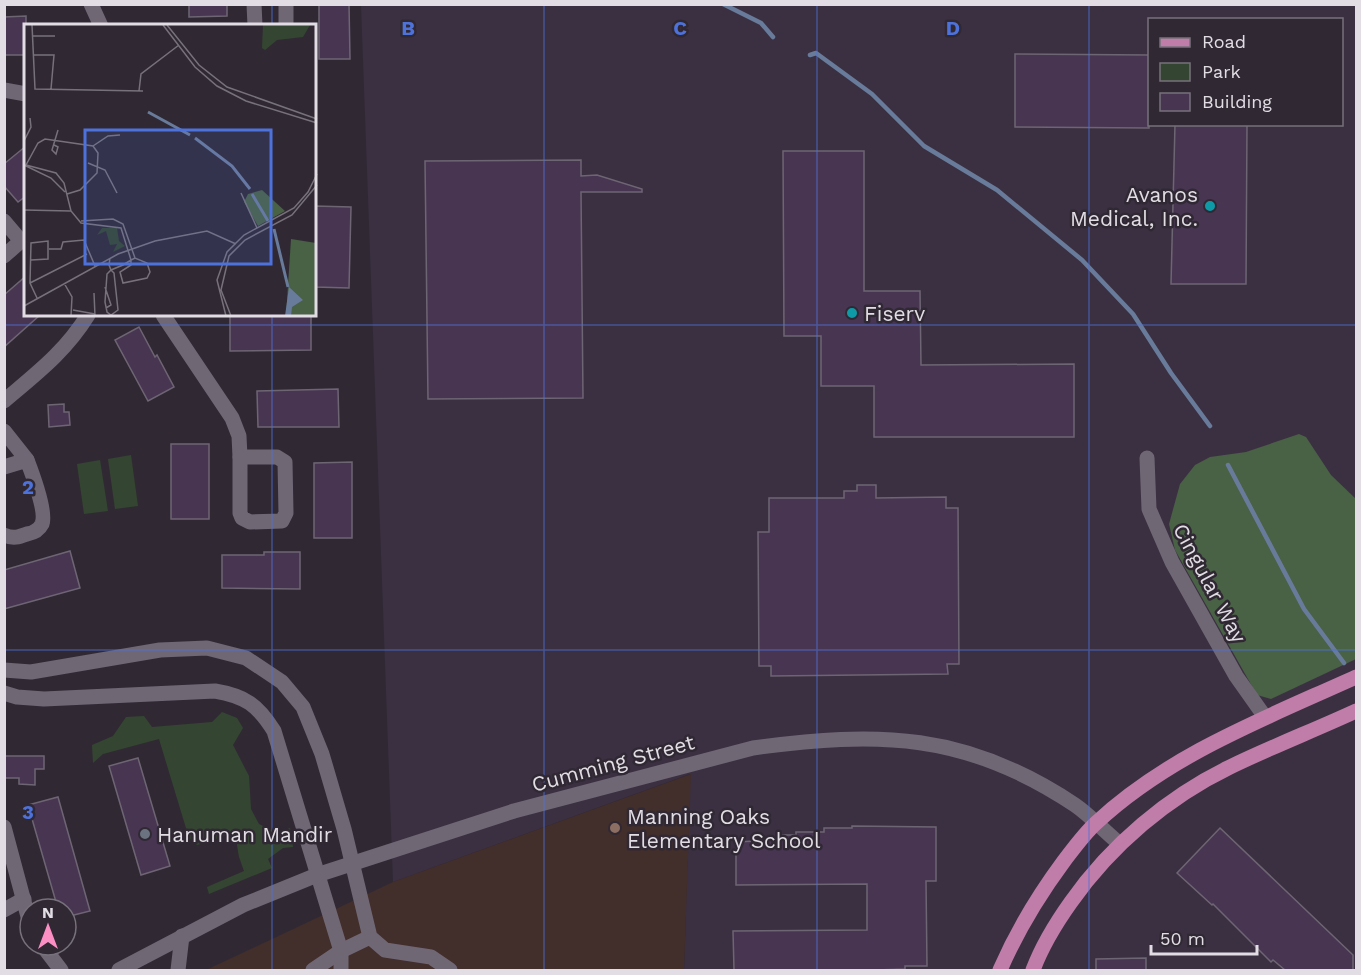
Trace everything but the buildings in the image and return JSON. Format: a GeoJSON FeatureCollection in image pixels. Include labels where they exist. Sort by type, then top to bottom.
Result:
{"type":"FeatureCollection","features":[{"type":"Feature","properties":{"kind":"main road"},"geometry":{"type":"LineString","coordinates":[[1000,970],[1016,935],[1045,887],[1095,823],[1168,769],[1239,729],[1356,677]]}},
{"type":"Feature","properties":{"kind":"main road"},"geometry":{"type":"LineString","coordinates":[[1033,970],[1057,923],[1083,886],[1120,844],[1174,800],[1229,767],[1356,711]]}},
{"type":"Feature","properties":{"kind":"street"},"geometry":{"type":"LineString","coordinates":[[91,4],[100,24]]}},
{"type":"Feature","properties":{"kind":"street"},"geometry":{"type":"LineString","coordinates":[[255,4],[255,24]]}},
{"type":"Feature","properties":{"kind":"street"},"geometry":{"type":"LineString","coordinates":[[286,4],[286,24]]}},
{"type":"Feature","properties":{"kind":"street"},"geometry":{"type":"LineString","coordinates":[[4,90],[24,93]]}},
{"type":"Feature","properties":{"kind":"street"},"geometry":{"type":"LineString","coordinates":[[4,221],[23,243],[4,256]]}},
{"type":"Feature","properties":{"kind":"street"},"geometry":{"type":"LineString","coordinates":[[4,401],[74,338],[87,316]]}},
{"type":"Feature","properties":{"kind":"street"},"geometry":{"type":"LineString","coordinates":[[164,316],[232,418],[239,436],[240,513],[242,518],[250,522],[282,521],[286,513],[285,462],[277,457],[240,457]]}},
{"type":"Feature","properties":{"kind":"street"},"geometry":{"type":"LineString","coordinates":[[4,431],[27,460],[43,514],[43,522],[34,532],[18,537],[4,535]]}},
{"type":"Feature","properties":{"kind":"street","name":"Cingular Way"},"geometry":{"type":"LineString","coordinates":[[1147,458],[1149,509],[1172,562],[1236,676],[1265,717]]}},
{"type":"Feature","properties":{"kind":"street"},"geometry":{"type":"LineString","coordinates":[[4,468],[27,460]]}},
{"type":"Feature","properties":{"kind":"street"},"geometry":{"type":"LineString","coordinates":[[4,670],[31,672],[160,650],[207,648],[246,658],[282,682],[303,707],[322,754],[370,937],[385,950],[431,957],[450,970]]}},
{"type":"Feature","properties":{"kind":"street"},"geometry":{"type":"LineString","coordinates":[[4,693],[17,697],[44,699],[214,691],[232,694],[248,701],[263,714],[274,731],[341,951],[341,970]]}},
{"type":"Feature","properties":{"kind":"street","name":"Cumming Street"},"geometry":{"type":"LineString","coordinates":[[119,970],[243,905],[352,863],[514,811],[742,751],[792,743],[897,739],[929,743],[985,757],[1040,784],[1076,806],[1120,844]]}},
{"type":"Feature","properties":{"kind":"street"},"geometry":{"type":"LineString","coordinates":[[4,827],[23,897]]}},
{"type":"Feature","properties":{"kind":"street"},"geometry":{"type":"LineString","coordinates":[[4,910],[18,902]]}},
{"type":"Feature","properties":{"kind":"street"},"geometry":{"type":"LineString","coordinates":[[177,970],[182,936]]}},
{"type":"Feature","properties":{"kind":"street"},"geometry":{"type":"LineString","coordinates":[[313,970],[341,951],[370,937]]}},
{"type":"Feature","properties":{"kind":"street"},"geometry":{"type":"LineString","coordinates":[[51,957],[61,970]]}},
{"type":"Feature","properties":{"kind":"shaded area"},"geometry":{"type":"Polygon","coordinates":[[[361,5],[1356,5],[1356,970],[684,970],[690,774],[393,882],[361,5]]]}},
{"type":"Feature","properties":{"kind":"shaded area","name":"Manning Oaks Elementary School"},"geometry":{"type":"Polygon","coordinates":[[[691,774],[684,970],[206,970],[393,882],[691,774]]]}},
{"type":"Feature","properties":{"kind":"green space"},"geometry":{"type":"Polygon","coordinates":[[[1299,434],[1306,437],[1331,475],[1356,499],[1356,659],[1271,699],[1257,695],[1175,550],[1169,524],[1180,484],[1195,465],[1210,457],[1246,452],[1299,434]]]}},
{"type":"Feature","properties":{"kind":"green space"},"geometry":{"type":"Polygon","coordinates":[[[131,455],[138,506],[115,509],[108,459],[131,455]]]}},
{"type":"Feature","properties":{"kind":"green space"},"geometry":{"type":"Polygon","coordinates":[[[100,460],[108,511],[84,514],[77,464],[100,460]]]}},
{"type":"Feature","properties":{"kind":"green space"},"geometry":{"type":"Polygon","coordinates":[[[222,712],[237,718],[243,728],[233,745],[249,776],[251,809],[259,824],[277,833],[290,828],[293,847],[283,848],[268,859],[272,868],[209,894],[207,887],[244,871],[235,833],[197,845],[189,838],[159,739],[103,754],[93,763],[92,745],[113,736],[126,717],[144,716],[152,727],[212,722],[222,712]]]}},
{"type":"Feature","properties":{"kind":"waterway"},"geometry":{"type":"LineString","coordinates":[[723,4],[761,23],[773,37]]}},
{"type":"Feature","properties":{"kind":"waterway"},"geometry":{"type":"LineString","coordinates":[[810,55],[816,53],[872,94],[924,146],[997,190],[1082,260],[1133,314],[1171,373],[1210,426]]}},
{"type":"Feature","properties":{"kind":"waterway"},"geometry":{"type":"LineString","coordinates":[[1228,465],[1304,609],[1344,663]]}},
{"type":"Feature","properties":{"kind":"place","name":"Avanos Medical, Inc."},"geometry":{"type":"Point","coordinates":[1210,206]}},
{"type":"Feature","properties":{"kind":"place","name":"Fiserv"},"geometry":{"type":"Point","coordinates":[852,313]}},
{"type":"Feature","properties":{"kind":"place","name":"Manning Oaks Elementary School"},"geometry":{"type":"Point","coordinates":[615,828]}},
{"type":"Feature","properties":{"kind":"place","name":"Hanuman Mandir"},"geometry":{"type":"Point","coordinates":[145,834]}}]}
